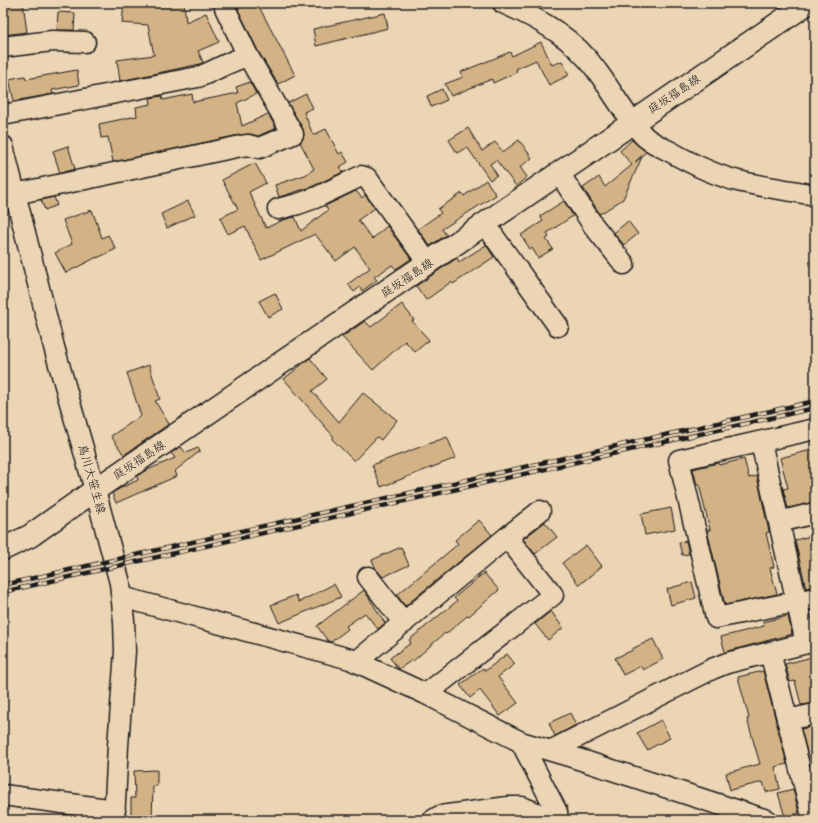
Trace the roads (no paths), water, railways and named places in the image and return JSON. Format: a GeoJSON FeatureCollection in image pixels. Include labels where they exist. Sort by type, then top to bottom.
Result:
{"type":"FeatureCollection","features":[{"type":"Feature","properties":{"kind":"main road","name":"庭坂福島線"},"geometry":{"type":"LineString","coordinates":[[3,549],[30,536],[95,490],[808,3]]}},
{"type":"Feature","properties":{"kind":"street"},"geometry":{"type":"LineString","coordinates":[[503,3],[521,11],[554,30],[577,47],[596,69],[646,138],[692,163],[715,173],[737,180],[815,195]]}},
{"type":"Feature","properties":{"kind":"street"},"geometry":{"type":"LineString","coordinates":[[15,194],[241,146],[253,146],[259,148],[293,134],[248,56],[225,8]]}},
{"type":"Feature","properties":{"kind":"street"},"geometry":{"type":"LineString","coordinates":[[3,47],[52,41],[85,42]]}},
{"type":"Feature","properties":{"kind":"street"},"geometry":{"type":"LineString","coordinates":[[3,115],[198,77],[215,71],[240,58],[248,56]]}},
{"type":"Feature","properties":{"kind":"street","name":"鳥川大笹生線"},"geometry":{"type":"LineString","coordinates":[[3,146],[54,347],[120,583],[124,621],[125,651],[114,815]]}},
{"type":"Feature","properties":{"kind":"street"},"geometry":{"type":"LineString","coordinates":[[559,173],[593,224],[624,264]]}},
{"type":"Feature","properties":{"kind":"street"},"geometry":{"type":"LineString","coordinates":[[278,209],[298,204],[361,176],[365,176],[428,263]]}},
{"type":"Feature","properties":{"kind":"street"},"geometry":{"type":"LineString","coordinates":[[485,224],[558,326]]}},
{"type":"Feature","properties":{"kind":"street"},"geometry":{"type":"LineString","coordinates":[[806,600],[716,618],[679,460],[815,430]]}},
{"type":"Feature","properties":{"kind":"street"},"geometry":{"type":"LineString","coordinates":[[552,750],[712,668],[810,642],[806,600],[779,522],[760,442]]}},
{"type":"Feature","properties":{"kind":"street"},"geometry":{"type":"LineString","coordinates":[[356,662],[540,511]]}},
{"type":"Feature","properties":{"kind":"street"},"geometry":{"type":"LineString","coordinates":[[779,522],[815,514]]}},
{"type":"Feature","properties":{"kind":"street"},"geometry":{"type":"LineString","coordinates":[[426,694],[553,595],[507,537]]}},
{"type":"Feature","properties":{"kind":"street"},"geometry":{"type":"LineString","coordinates":[[368,577],[404,623]]}},
{"type":"Feature","properties":{"kind":"street"},"geometry":{"type":"LineString","coordinates":[[122,597],[350,659],[426,694],[521,742],[552,750],[767,820]]}},
{"type":"Feature","properties":{"kind":"street"},"geometry":{"type":"LineString","coordinates":[[770,652],[787,720],[810,786],[813,820]]}},
{"type":"Feature","properties":{"kind":"street"},"geometry":{"type":"LineString","coordinates":[[787,720],[815,714]]}},
{"type":"Feature","properties":{"kind":"street"},"geometry":{"type":"LineString","coordinates":[[521,742],[557,812],[558,820]]}},
{"type":"Feature","properties":{"kind":"street"},"geometry":{"type":"LineString","coordinates":[[3,795],[114,815]]}},
{"type":"Feature","properties":{"kind":"street"},"geometry":{"type":"LineString","coordinates":[[433,820],[440,816],[458,817],[501,814],[522,807],[539,814],[545,820]]}},
{"type":"Feature","properties":{"kind":"railway"},"geometry":{"type":"LineString","coordinates":[[3,585],[815,401]]}},
{"type":"Feature","properties":{"kind":"railway"},"geometry":{"type":"LineString","coordinates":[[3,592],[815,408]]}}]}
